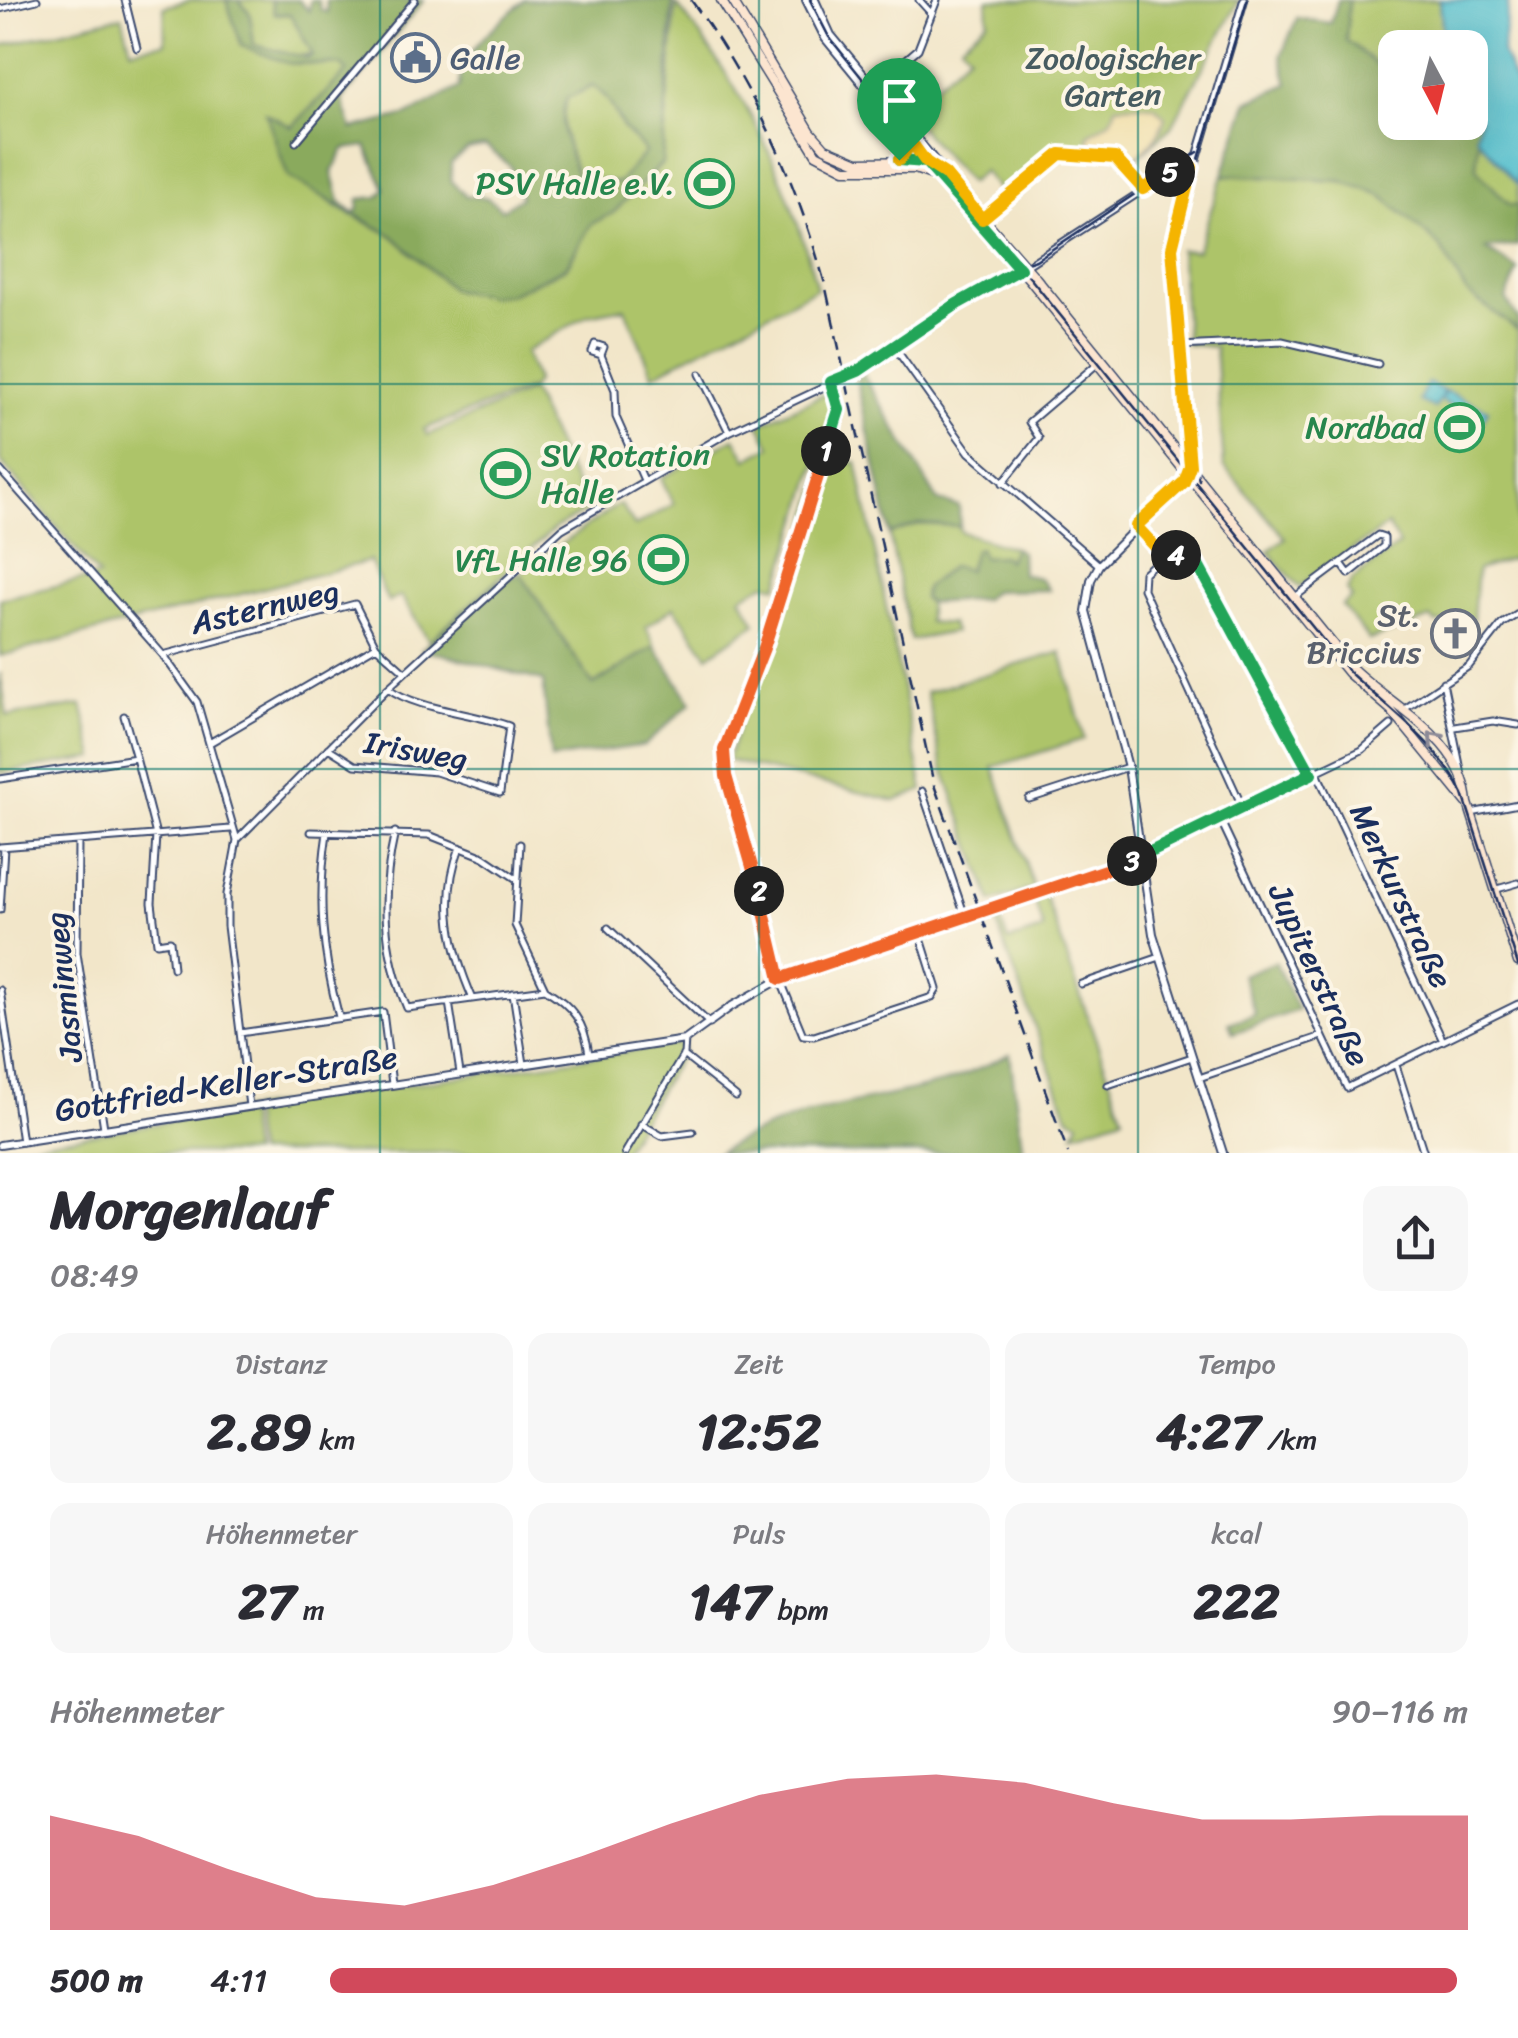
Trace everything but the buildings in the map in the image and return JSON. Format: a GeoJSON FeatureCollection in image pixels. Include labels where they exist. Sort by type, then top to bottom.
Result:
{"type":"FeatureCollection","features":[{"type":"Feature","properties":{"kind":"main road"},"geometry":{"type":"LineString","coordinates":[[721,0],[816,154],[845,169],[915,169],[942,175],[1023,267],[1187,479],[1348,673],[1469,808]]}},
{"type":"Feature","properties":{"kind":"main road"},"geometry":{"type":"LineString","coordinates":[[732,0],[820,143],[852,161],[926,162],[942,175],[1190,467],[1353,669],[1404,709],[1461,770],[1469,808],[1518,962]]}},
{"type":"Feature","properties":{"kind":"street"},"geometry":{"type":"LineString","coordinates":[[0,9],[37,0]]}},
{"type":"Feature","properties":{"kind":"street"},"geometry":{"type":"LineString","coordinates":[[125,0],[137,48]]}},
{"type":"Feature","properties":{"kind":"street"},"geometry":{"type":"LineString","coordinates":[[296,142],[414,0]]}},
{"type":"Feature","properties":{"kind":"street"},"geometry":{"type":"LineString","coordinates":[[806,0],[825,38],[926,162]]}},
{"type":"Feature","properties":{"kind":"street"},"geometry":{"type":"LineString","coordinates":[[815,0],[832,36],[942,175]]}},
{"type":"Feature","properties":{"kind":"street"},"geometry":{"type":"LineString","coordinates":[[918,0],[931,14]]}},
{"type":"Feature","properties":{"kind":"street"},"geometry":{"type":"LineString","coordinates":[[874,86],[900,66],[926,36],[938,0]]}},
{"type":"Feature","properties":{"kind":"street"},"geometry":{"type":"LineString","coordinates":[[1224,1153],[1160,957],[1128,767],[1088,625],[1087,595],[1099,564],[1187,479],[1188,434],[1172,248],[1192,167],[1244,0]]}},
{"type":"Feature","properties":{"kind":"street"},"geometry":{"type":"LineString","coordinates":[[899,160],[912,143]]}},
{"type":"Feature","properties":{"kind":"street"},"geometry":{"type":"LineString","coordinates":[[982,219],[1060,154],[1115,158],[1143,189]]}},
{"type":"Feature","properties":{"kind":"street"},"geometry":{"type":"LineString","coordinates":[[237,840],[404,672],[535,550],[643,478],[728,432],[858,371],[893,345],[1179,167],[1192,167]]}},
{"type":"Feature","properties":{"kind":"street"},"geometry":{"type":"LineString","coordinates":[[1180,346],[1282,341],[1378,364]]}},
{"type":"Feature","properties":{"kind":"street"},"geometry":{"type":"LineString","coordinates":[[893,345],[945,423],[1002,483],[1099,564]]}},
{"type":"Feature","properties":{"kind":"street"},"geometry":{"type":"LineString","coordinates":[[601,355],[615,390],[616,417],[643,478]]}},
{"type":"Feature","properties":{"kind":"street"},"geometry":{"type":"LineString","coordinates":[[1002,483],[1039,438],[1029,422],[1097,364]]}},
{"type":"Feature","properties":{"kind":"street"},"geometry":{"type":"LineString","coordinates":[[700,374],[728,432]]}},
{"type":"Feature","properties":{"kind":"street"},"geometry":{"type":"LineString","coordinates":[[831,382],[838,415],[764,648],[723,756],[780,979],[806,1036],[901,1008],[937,992],[918,932]]}},
{"type":"Feature","properties":{"kind":"street"},"geometry":{"type":"LineString","coordinates":[[1170,443],[1181,444],[1188,434]]}},
{"type":"Feature","properties":{"kind":"street"},"geometry":{"type":"LineString","coordinates":[[0,470],[163,655],[197,702],[237,840],[227,894],[227,926],[249,1106]]}},
{"type":"Feature","properties":{"kind":"street"},"geometry":{"type":"LineString","coordinates":[[1136,526],[1164,556],[1144,573],[1144,589],[1242,806]]}},
{"type":"Feature","properties":{"kind":"street"},"geometry":{"type":"LineString","coordinates":[[1294,598],[1378,535],[1384,537],[1384,546],[1349,574],[1341,563]]}},
{"type":"Feature","properties":{"kind":"street","name":"Merkurstraße"},"geometry":{"type":"LineString","coordinates":[[1164,556],[1187,555],[1195,560],[1314,773],[1442,1041]]}},
{"type":"Feature","properties":{"kind":"street","name":"Asternweg"},"geometry":{"type":"LineString","coordinates":[[163,655],[356,604],[376,646],[404,672]]}},
{"type":"Feature","properties":{"kind":"street"},"geometry":{"type":"LineString","coordinates":[[625,1153],[684,1055],[686,1040],[780,979],[1142,856],[1362,750],[1404,709],[1470,666],[1502,624],[1518,614]]}},
{"type":"Feature","properties":{"kind":"street"},"geometry":{"type":"LineString","coordinates":[[211,742],[376,646]]}},
{"type":"Feature","properties":{"kind":"street"},"geometry":{"type":"LineString","coordinates":[[1443,682],[1461,770]]}},
{"type":"Feature","properties":{"kind":"street","name":"Irisweg"},"geometry":{"type":"LineString","coordinates":[[328,748],[356,766],[436,772],[500,793],[509,726],[475,713],[408,699],[388,688]]}},
{"type":"Feature","properties":{"kind":"street"},"geometry":{"type":"LineString","coordinates":[[124,716],[156,835],[152,903],[157,943],[170,941],[173,968]]}},
{"type":"Feature","properties":{"kind":"street"},"geometry":{"type":"LineString","coordinates":[[1455,727],[1493,721],[1518,726]]}},
{"type":"Feature","properties":{"kind":"street"},"geometry":{"type":"LineString","coordinates":[[0,779],[136,758]]}},
{"type":"Feature","properties":{"kind":"street"},"geometry":{"type":"LineString","coordinates":[[1029,799],[1128,767]]}},
{"type":"Feature","properties":{"kind":"street"},"geometry":{"type":"LineString","coordinates":[[922,792],[965,918]]}},
{"type":"Feature","properties":{"kind":"street"},"geometry":{"type":"LineString","coordinates":[[1469,808],[1518,804]]}},
{"type":"Feature","properties":{"kind":"street","name":"Jupiterstraße"},"geometry":{"type":"LineString","coordinates":[[1219,817],[1347,1088],[1518,1004]]}},
{"type":"Feature","properties":{"kind":"street"},"geometry":{"type":"LineString","coordinates":[[0,910],[2,847],[232,828]]}},
{"type":"Feature","properties":{"kind":"street"},"geometry":{"type":"LineString","coordinates":[[311,832],[429,834],[516,878]]}},
{"type":"Feature","properties":{"kind":"street"},"geometry":{"type":"LineString","coordinates":[[395,832],[384,913],[396,984],[407,1008],[544,989]]}},
{"type":"Feature","properties":{"kind":"street"},"geometry":{"type":"LineString","coordinates":[[327,833],[319,906],[322,947],[339,1018]]}},
{"type":"Feature","properties":{"kind":"street","name":"Jasminweg"},"geometry":{"type":"LineString","coordinates":[[78,842],[78,953],[104,1128]]}},
{"type":"Feature","properties":{"kind":"street"},"geometry":{"type":"LineString","coordinates":[[520,844],[516,878],[518,936],[544,989],[578,1016],[586,1032],[588,1054]]}},
{"type":"Feature","properties":{"kind":"street"},"geometry":{"type":"LineString","coordinates":[[460,847],[448,913],[459,967],[473,999]]}},
{"type":"Feature","properties":{"kind":"street"},"geometry":{"type":"LineString","coordinates":[[1494,889],[1518,883]]}},
{"type":"Feature","properties":{"kind":"street"},"geometry":{"type":"LineString","coordinates":[[608,928],[710,1024]]}},
{"type":"Feature","properties":{"kind":"street"},"geometry":{"type":"LineString","coordinates":[[1081,984],[1160,957]]}},
{"type":"Feature","properties":{"kind":"street"},"geometry":{"type":"LineString","coordinates":[[0,990],[22,1142]]}},
{"type":"Feature","properties":{"kind":"street"},"geometry":{"type":"LineString","coordinates":[[513,993],[524,1064]]}},
{"type":"Feature","properties":{"kind":"street"},"geometry":{"type":"LineString","coordinates":[[449,1002],[460,1073]]}},
{"type":"Feature","properties":{"kind":"street"},"geometry":{"type":"LineString","coordinates":[[238,1033],[382,1012],[392,1084]]}},
{"type":"Feature","properties":{"kind":"street"},"geometry":{"type":"LineString","coordinates":[[1199,1078],[1322,1036]]}},
{"type":"Feature","properties":{"kind":"street","name":"Gottfried-Keller-Straße"},"geometry":{"type":"LineString","coordinates":[[0,1145],[686,1040]]}},
{"type":"Feature","properties":{"kind":"street"},"geometry":{"type":"LineString","coordinates":[[684,1055],[736,1096]]}},
{"type":"Feature","properties":{"kind":"street"},"geometry":{"type":"LineString","coordinates":[[1108,1085],[1192,1058]]}},
{"type":"Feature","properties":{"kind":"street"},"geometry":{"type":"LineString","coordinates":[[1396,1064],[1424,1153]]}},
{"type":"Feature","properties":{"kind":"street"},"geometry":{"type":"LineString","coordinates":[[641,1124],[662,1136],[692,1132]]}},
{"type":"Feature","properties":{"kind":"green space"},"geometry":{"type":"Polygon","coordinates":[[[191,0],[226,0],[242,46],[288,63],[341,65],[348,72],[292,128],[267,114],[324,197],[393,236],[453,290],[510,294],[566,268],[591,224],[613,213],[662,164],[676,4],[724,70],[762,138],[793,210],[817,288],[653,375],[625,308],[588,315],[525,352],[536,381],[532,388],[424,429],[427,435],[531,391],[588,510],[555,528],[429,641],[401,596],[388,602],[370,561],[0,656],[0,599],[99,576],[0,461],[0,46],[122,16],[131,49],[165,43],[164,7],[191,0]]]}},
{"type":"Feature","properties":{"kind":"green space"},"geometry":{"type":"Polygon","coordinates":[[[226,0],[239,0],[250,14],[254,45],[308,58],[313,55],[290,14],[274,14],[271,0],[298,0],[309,11],[310,0],[318,0],[321,10],[327,12],[326,0],[424,0],[342,100],[352,129],[408,115],[460,87],[461,74],[473,50],[524,0],[673,0],[662,163],[613,213],[591,224],[566,267],[510,294],[491,296],[453,290],[393,236],[288,177],[266,113],[292,127],[347,71],[341,65],[288,63],[242,46],[226,0]],[[593,86],[567,98],[563,118],[568,147],[577,176],[619,183],[645,152],[593,86]],[[366,146],[344,149],[332,172],[340,201],[353,212],[358,211],[359,199],[378,197],[385,189],[366,146]],[[486,146],[468,149],[451,163],[451,181],[466,196],[488,198],[502,210],[521,197],[511,167],[486,146]]]}},
{"type":"Feature","properties":{"kind":"green space"},"geometry":{"type":"Polygon","coordinates":[[[239,0],[271,0],[278,15],[290,14],[313,55],[290,56],[254,45],[250,14],[239,0]]]}},
{"type":"Feature","properties":{"kind":"green space","name":"Zoologischer Garten"},"geometry":{"type":"Polygon","coordinates":[[[987,0],[1239,0],[1172,126],[1133,162],[1116,152],[1058,147],[1000,192],[983,171],[969,183],[900,105],[912,93],[930,90],[969,54],[961,44],[988,21],[987,0]]]}},
{"type":"Feature","properties":{"kind":"green space"},"geometry":{"type":"Polygon","coordinates":[[[1338,0],[1349,0],[1346,40],[1378,65],[1378,140],[1478,140],[1476,169],[1510,205],[1518,205],[1518,245],[1486,249],[1518,270],[1506,299],[1518,318],[1518,330],[1466,292],[1440,246],[1380,194],[1341,181],[1223,175],[1247,102],[1288,84],[1281,56],[1297,18],[1331,23],[1338,0]]]}},
{"type":"Feature","properties":{"kind":"green space"},"geometry":{"type":"Polygon","coordinates":[[[1349,0],[1440,0],[1443,30],[1378,30],[1378,65],[1346,40],[1349,0]]]}},
{"type":"Feature","properties":{"kind":"green space"},"geometry":{"type":"Polygon","coordinates":[[[593,86],[607,100],[625,131],[646,152],[619,183],[577,176],[567,147],[563,117],[567,98],[593,86]]]}},
{"type":"Feature","properties":{"kind":"green space"},"geometry":{"type":"Polygon","coordinates":[[[1476,140],[1479,140],[1518,185],[1518,205],[1510,205],[1475,169],[1476,140]]]}},
{"type":"Feature","properties":{"kind":"green space"},"geometry":{"type":"Polygon","coordinates":[[[1223,175],[1341,181],[1380,194],[1440,246],[1466,292],[1518,330],[1518,557],[1477,570],[1473,620],[1435,623],[1431,618],[1369,640],[1342,606],[1352,598],[1347,590],[1353,579],[1399,545],[1388,525],[1299,587],[1268,551],[1285,538],[1224,466],[1215,347],[1187,344],[1180,250],[1197,251],[1223,175]]]}},
{"type":"Feature","properties":{"kind":"green space"},"geometry":{"type":"Polygon","coordinates":[[[863,374],[938,501],[959,506],[960,526],[918,524],[890,534],[856,377],[863,374]]]}},
{"type":"Feature","properties":{"kind":"green space","name":"VfL Halle 96"},"geometry":{"type":"Polygon","coordinates":[[[829,392],[834,408],[778,586],[765,583],[741,597],[756,623],[708,656],[674,607],[646,627],[655,646],[593,685],[520,573],[616,506],[621,505],[635,526],[674,504],[661,478],[735,438],[747,459],[771,446],[759,424],[829,392]]]}},
{"type":"Feature","properties":{"kind":"green space"},"geometry":{"type":"Polygon","coordinates":[[[829,444],[841,464],[857,462],[923,790],[895,801],[727,760],[802,544],[829,444]]]}},
{"type":"Feature","properties":{"kind":"green space"},"geometry":{"type":"Polygon","coordinates":[[[956,523],[961,532],[1014,548],[1011,560],[982,557],[979,549],[968,570],[952,566],[926,587],[923,598],[928,603],[928,622],[951,624],[954,632],[911,640],[888,528],[890,534],[918,524],[956,523]]]}},
{"type":"Feature","properties":{"kind":"green space"},"geometry":{"type":"Polygon","coordinates":[[[979,548],[983,557],[1003,556],[1008,561],[1014,548],[1021,552],[1022,574],[1040,578],[1049,590],[993,591],[984,599],[928,603],[923,598],[926,587],[952,566],[968,570],[974,550],[979,548]]]}},
{"type":"Feature","properties":{"kind":"green space"},"geometry":{"type":"Polygon","coordinates":[[[520,573],[593,685],[655,646],[691,703],[645,745],[551,759],[543,681],[422,649],[493,585],[520,573]]]}},
{"type":"Feature","properties":{"kind":"green space"},"geometry":{"type":"Polygon","coordinates":[[[1061,652],[1084,739],[993,767],[1034,888],[992,902],[943,768],[926,692],[1061,652]]]}},
{"type":"Feature","properties":{"kind":"green space"},"geometry":{"type":"Polygon","coordinates":[[[0,673],[7,716],[82,705],[95,758],[0,773],[0,673]]]}},
{"type":"Feature","properties":{"kind":"green space"},"geometry":{"type":"Polygon","coordinates":[[[1045,895],[1123,1117],[1074,1133],[1079,1122],[1068,1116],[993,914],[1000,919],[1008,941],[1039,931],[1043,929],[1034,899],[1045,895]]]}},
{"type":"Feature","properties":{"kind":"green space"},"geometry":{"type":"Polygon","coordinates":[[[1275,962],[1298,1010],[1233,1033],[1229,1023],[1255,1014],[1242,975],[1275,962]]]}},
{"type":"Feature","properties":{"kind":"green space"},"geometry":{"type":"Polygon","coordinates":[[[683,1043],[682,1053],[622,1153],[256,1153],[251,1108],[683,1043]]]}},
{"type":"Feature","properties":{"kind":"green space"},"geometry":{"type":"Polygon","coordinates":[[[1010,1054],[1023,1153],[717,1153],[798,1116],[947,1081],[1010,1054]]]}},
{"type":"Feature","properties":{"kind":"green space"},"geometry":{"type":"Polygon","coordinates":[[[247,1109],[252,1153],[0,1153],[0,1149],[247,1109]]]}},
{"type":"Feature","properties":{"kind":"sand"},"geometry":{"type":"Polygon","coordinates":[[[1116,106],[1155,107],[1165,117],[1157,135],[1140,154],[1134,158],[1120,150],[1089,146],[1088,135],[1112,119],[1116,106]]]}},
{"type":"Feature","properties":{"kind":"water"},"geometry":{"type":"Polygon","coordinates":[[[1440,0],[1509,0],[1502,52],[1518,89],[1518,185],[1479,140],[1488,140],[1488,30],[1443,30],[1440,0]]]}},
{"type":"Feature","properties":{"kind":"water"},"geometry":{"type":"Polygon","coordinates":[[[1428,383],[1443,390],[1441,398],[1446,391],[1488,410],[1479,428],[1465,421],[1467,413],[1439,400],[1435,408],[1419,401],[1428,383]]]}},
{"type":"Feature","properties":{"kind":"waterway"},"geometry":{"type":"LineString","coordinates":[[1036,61],[1041,53]]}},
{"type":"Feature","properties":{"kind":"tram line"},"geometry":{"type":"LineString","coordinates":[[810,0],[829,37],[1349,672],[1441,759],[1463,794],[1518,965]]}},
{"type":"Feature","properties":{"kind":"tram line"},"geometry":{"type":"LineString","coordinates":[[1199,480],[1191,450],[1175,238],[1247,0]]}},
{"type":"Feature","properties":{"kind":"tram line"},"geometry":{"type":"LineString","coordinates":[[1010,257],[1024,264],[1036,260],[1198,152]]}},
{"type":"Feature","properties":{"kind":"railway"},"geometry":{"type":"LineString","coordinates":[[691,0],[734,66],[771,135],[814,245],[934,785],[1068,1153]]}},
{"type":"Feature","properties":{"kind":"place","name":"Galle"},"geometry":{"type":"Point","coordinates":[415,58]}},
{"type":"Feature","properties":{"kind":"place","name":"PSV Halle e.V."},"geometry":{"type":"Point","coordinates":[710,183]}},
{"type":"Feature","properties":{"kind":"place","name":"Nordbad"},"geometry":{"type":"Point","coordinates":[1459,427]}},
{"type":"Feature","properties":{"kind":"place","name":"SV Rotation Halle"},"geometry":{"type":"Point","coordinates":[506,473]}},
{"type":"Feature","properties":{"kind":"place","name":"VfL Halle 96"},"geometry":{"type":"Point","coordinates":[663,560]}},
{"type":"Feature","properties":{"kind":"place","name":"St. Briccius"},"geometry":{"type":"Point","coordinates":[1456,633]}},
{"type":"Feature","properties":{"kind":"route"},"geometry":{"type":"LineString","coordinates":[[899,160],[912,143],[926,162],[945,174],[982,219],[1060,154],[1115,158],[1143,189],[1179,167],[1192,167],[1178,209],[1172,248],[1190,471],[1187,479],[1136,526],[1164,556],[1187,555],[1195,560],[1311,774],[1130,862],[780,979],[723,756],[764,648],[838,415],[831,382],[858,371],[957,304],[1020,269],[926,162],[899,160]]}}]}
